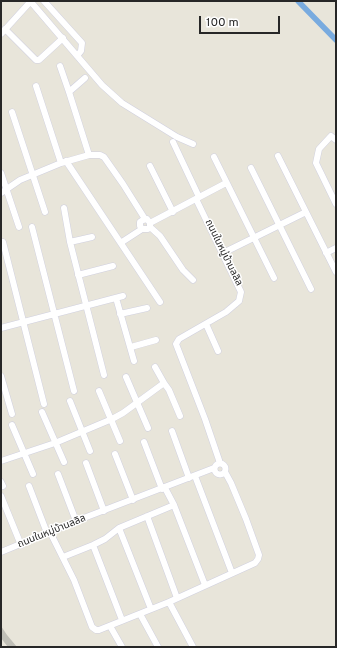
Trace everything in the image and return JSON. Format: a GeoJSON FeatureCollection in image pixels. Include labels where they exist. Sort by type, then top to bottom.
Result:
{"type":"FeatureCollection","features":[{"type":"Feature","properties":{"kind":"street"},"geometry":{"type":"LineString","coordinates":[[63,38],[39,60],[36,60],[3,31],[31,1],[63,38],[102,85],[122,103],[177,137],[193,144]]}},
{"type":"Feature","properties":{"kind":"street"},"geometry":{"type":"LineString","coordinates":[[44,1],[82,43],[81,51],[77,56]]}},
{"type":"Feature","properties":{"kind":"street"},"geometry":{"type":"LineString","coordinates":[[60,66],[89,155]]}},
{"type":"Feature","properties":{"kind":"street"},"geometry":{"type":"LineString","coordinates":[[69,92],[85,78]]}},
{"type":"Feature","properties":{"kind":"street"},"geometry":{"type":"LineString","coordinates":[[36,86],[64,162],[122,242],[160,302]]}},
{"type":"Feature","properties":{"kind":"street"},"geometry":{"type":"LineString","coordinates":[[12,112],[45,212]]}},
{"type":"Feature","properties":{"kind":"street"},"geometry":{"type":"LineString","coordinates":[[336,140],[331,136],[319,149],[316,163],[336,204]]}},
{"type":"Feature","properties":{"kind":"street","name":"ถนนในหมู่บ้านลลิล"},"geometry":{"type":"LineString","coordinates":[[172,142],[239,285],[241,296],[239,301],[226,312],[179,339],[176,344],[205,419],[220,464]]}},
{"type":"Feature","properties":{"kind":"street"},"geometry":{"type":"LineString","coordinates":[[4,191],[32,174],[64,162],[89,155],[100,155],[104,157],[123,184],[145,219],[148,220],[150,225],[160,236],[183,270],[193,280]]}},
{"type":"Feature","properties":{"kind":"street"},"geometry":{"type":"LineString","coordinates":[[278,156],[336,272]]}},
{"type":"Feature","properties":{"kind":"street"},"geometry":{"type":"LineString","coordinates":[[214,157],[274,278]]}},
{"type":"Feature","properties":{"kind":"street"},"geometry":{"type":"LineString","coordinates":[[150,166],[173,212]]}},
{"type":"Feature","properties":{"kind":"street"},"geometry":{"type":"LineString","coordinates":[[251,168],[311,288]]}},
{"type":"Feature","properties":{"kind":"street"},"geometry":{"type":"LineString","coordinates":[[1,172],[4,191],[19,227]]}},
{"type":"Feature","properties":{"kind":"street"},"geometry":{"type":"LineString","coordinates":[[122,242],[142,229],[145,230],[150,225],[226,183]]}},
{"type":"Feature","properties":{"kind":"street"},"geometry":{"type":"LineString","coordinates":[[64,208],[70,242],[104,375]]}},
{"type":"Feature","properties":{"kind":"street"},"geometry":{"type":"LineString","coordinates":[[223,253],[306,212]]}},
{"type":"Feature","properties":{"kind":"street"},"geometry":{"type":"LineString","coordinates":[[142,229],[140,222],[145,219]]}},
{"type":"Feature","properties":{"kind":"street"},"geometry":{"type":"LineString","coordinates":[[32,227],[74,390]]}},
{"type":"Feature","properties":{"kind":"street"},"geometry":{"type":"LineString","coordinates":[[70,242],[92,237]]}},
{"type":"Feature","properties":{"kind":"street"},"geometry":{"type":"LineString","coordinates":[[3,242],[44,404]]}},
{"type":"Feature","properties":{"kind":"street"},"geometry":{"type":"LineString","coordinates":[[326,253],[336,248]]}},
{"type":"Feature","properties":{"kind":"street"},"geometry":{"type":"LineString","coordinates":[[78,275],[112,266]]}},
{"type":"Feature","properties":{"kind":"street"},"geometry":{"type":"LineString","coordinates":[[1,328],[119,297],[120,314],[134,360]]}},
{"type":"Feature","properties":{"kind":"street"},"geometry":{"type":"LineString","coordinates":[[120,314],[147,308]]}},
{"type":"Feature","properties":{"kind":"street"},"geometry":{"type":"LineString","coordinates":[[206,324],[218,351]]}},
{"type":"Feature","properties":{"kind":"street"},"geometry":{"type":"LineString","coordinates":[[131,347],[156,340]]}},
{"type":"Feature","properties":{"kind":"street"},"geometry":{"type":"LineString","coordinates":[[155,367],[169,390],[180,416]]}},
{"type":"Feature","properties":{"kind":"street"},"geometry":{"type":"LineString","coordinates":[[1,376],[12,414]]}},
{"type":"Feature","properties":{"kind":"street"},"geometry":{"type":"LineString","coordinates":[[126,377],[148,428]]}},
{"type":"Feature","properties":{"kind":"street"},"geometry":{"type":"LineString","coordinates":[[1,461],[54,443],[112,419],[123,413],[164,383]]}},
{"type":"Feature","properties":{"kind":"street"},"geometry":{"type":"LineString","coordinates":[[98,390],[112,419],[120,441]]}},
{"type":"Feature","properties":{"kind":"street"},"geometry":{"type":"LineString","coordinates":[[70,401],[90,451]]}},
{"type":"Feature","properties":{"kind":"street"},"geometry":{"type":"LineString","coordinates":[[42,412],[54,443],[64,462]]}},
{"type":"Feature","properties":{"kind":"street"},"geometry":{"type":"LineString","coordinates":[[12,425],[32,474]]}},
{"type":"Feature","properties":{"kind":"street"},"geometry":{"type":"LineString","coordinates":[[172,431],[232,573]]}},
{"type":"Feature","properties":{"kind":"street"},"geometry":{"type":"LineString","coordinates":[[144,442],[163,488],[174,505],[205,585]]}},
{"type":"Feature","properties":{"kind":"street"},"geometry":{"type":"LineString","coordinates":[[115,454],[133,500]]}},
{"type":"Feature","properties":{"kind":"street"},"geometry":{"type":"LineString","coordinates":[[86,463],[104,511]]}},
{"type":"Feature","properties":{"kind":"street"},"geometry":{"type":"LineString","coordinates":[[29,486],[49,532],[63,556],[74,580],[92,627],[99,630],[169,602],[255,563],[258,560],[259,555],[236,494],[225,472],[224,466],[220,464],[216,465],[214,468],[215,473],[219,475],[225,472]]}},
{"type":"Feature","properties":{"kind":"street","name":"ถนนในหมู่บ้านลลิล"},"geometry":{"type":"LineString","coordinates":[[1,552],[76,521],[214,468]]}},
{"type":"Feature","properties":{"kind":"street"},"geometry":{"type":"LineString","coordinates":[[58,474],[76,521]]}},
{"type":"Feature","properties":{"kind":"street"},"geometry":{"type":"LineString","coordinates":[[1,496],[21,545]]}},
{"type":"Feature","properties":{"kind":"street"},"geometry":{"type":"LineString","coordinates":[[63,556],[93,545],[105,539],[119,528],[174,505]]}},
{"type":"Feature","properties":{"kind":"street"},"geometry":{"type":"LineString","coordinates":[[147,516],[177,598]]}},
{"type":"Feature","properties":{"kind":"street"},"geometry":{"type":"LineString","coordinates":[[119,528],[151,609]]}},
{"type":"Feature","properties":{"kind":"street"},"geometry":{"type":"LineString","coordinates":[[93,545],[122,620]]}},
{"type":"Feature","properties":{"kind":"street"},"geometry":{"type":"LineString","coordinates":[[169,602],[193,647]]}},
{"type":"Feature","properties":{"kind":"street"},"geometry":{"type":"LineString","coordinates":[[140,614],[158,647]]}},
{"type":"Feature","properties":{"kind":"street"},"geometry":{"type":"LineString","coordinates":[[110,626],[122,647]]}},
{"type":"Feature","properties":{"kind":"building"},"geometry":{"type":"Polygon","coordinates":[[[1,626],[17,647],[8,647],[4,642],[1,638],[1,626]]]}},
{"type":"Feature","properties":{"kind":"waterway"},"geometry":{"type":"LineString","coordinates":[[298,1],[336,40]]}}]}
